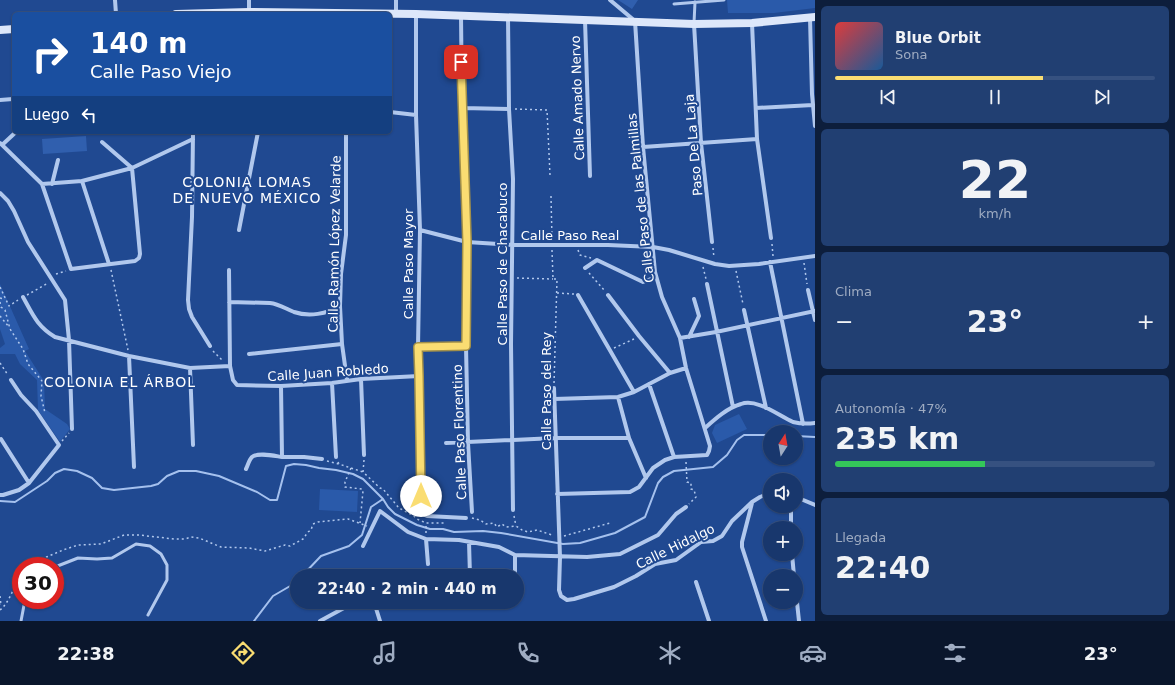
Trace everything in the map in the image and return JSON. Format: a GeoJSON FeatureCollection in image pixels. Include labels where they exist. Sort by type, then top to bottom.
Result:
{"type":"FeatureCollection","features":[{"type":"Feature","properties":{"kind":"main road"},"geometry":{"type":"LineString","coordinates":[[392,14],[460,15],[694,24],[752,23],[813,18]]}},
{"type":"Feature","properties":{"kind":"main road"},"geometry":{"type":"LineString","coordinates":[[0,30],[12,29]]}},
{"type":"Feature","properties":{"kind":"street"},"geometry":{"type":"LineString","coordinates":[[115,0],[116,12]]}},
{"type":"Feature","properties":{"kind":"street"},"geometry":{"type":"LineString","coordinates":[[249,0],[249,12]]}},
{"type":"Feature","properties":{"kind":"street"},"geometry":{"type":"LineString","coordinates":[[396,0],[396,14]]}},
{"type":"Feature","properties":{"kind":"street"},"geometry":{"type":"LineString","coordinates":[[610,0],[635,21]]}},
{"type":"Feature","properties":{"kind":"street","name":"Calle Paso Mayor"},"geometry":{"type":"LineString","coordinates":[[416,14],[416,115],[420,230],[418,347],[421,510],[422,514],[427,516],[466,518]]}},
{"type":"Feature","properties":{"kind":"street","name":"Calle Paso Florentino"},"geometry":{"type":"LineString","coordinates":[[460,15],[467,242],[466,346],[468,443],[472,512]]}},
{"type":"Feature","properties":{"kind":"street","name":"Calle Paso de Chacabuco"},"geometry":{"type":"LineString","coordinates":[[508,17],[509,109],[513,179],[511,278],[513,510]]}},
{"type":"Feature","properties":{"kind":"street"},"geometry":{"type":"LineString","coordinates":[[813,18],[812,105],[815,126]]}},
{"type":"Feature","properties":{"kind":"street","name":"Calle Amado Nervo"},"geometry":{"type":"LineString","coordinates":[[585,20],[590,176]]}},
{"type":"Feature","properties":{"kind":"street","name":"Calle Paso de las Palmillas"},"geometry":{"type":"LineString","coordinates":[[635,21],[643,147],[656,277],[662,297],[680,338],[686,368],[710,446],[707,455],[674,457]]}},
{"type":"Feature","properties":{"kind":"street"},"geometry":{"type":"LineString","coordinates":[[752,23],[757,139],[771,238]]}},
{"type":"Feature","properties":{"kind":"street","name":"Paso De La Laja"},"geometry":{"type":"LineString","coordinates":[[694,24],[702,143],[712,242]]}},
{"type":"Feature","properties":{"kind":"street"},"geometry":{"type":"LineString","coordinates":[[0,100],[12,99]]}},
{"type":"Feature","properties":{"kind":"street"},"geometry":{"type":"LineString","coordinates":[[756,108],[812,105]]}},
{"type":"Feature","properties":{"kind":"street"},"geometry":{"type":"LineString","coordinates":[[462,108],[509,109]]}},
{"type":"Feature","properties":{"kind":"street"},"geometry":{"type":"LineString","coordinates":[[392,112],[416,115]]}},
{"type":"Feature","properties":{"kind":"street"},"geometry":{"type":"LineString","coordinates":[[14,134],[1,144],[42,184],[71,269],[135,261],[139,258],[140,254],[132,168],[102,142]]}},
{"type":"Feature","properties":{"kind":"street"},"geometry":{"type":"LineString","coordinates":[[193,134],[192,217],[188,300],[189,309],[210,346]]}},
{"type":"Feature","properties":{"kind":"street"},"geometry":{"type":"LineString","coordinates":[[239,230],[258,134]]}},
{"type":"Feature","properties":{"kind":"street","name":"Calle Ramón López Velarde"},"geometry":{"type":"LineString","coordinates":[[346,134],[346,235],[341,274],[340,306],[342,344],[347,380]]}},
{"type":"Feature","properties":{"kind":"street"},"geometry":{"type":"LineString","coordinates":[[42,184],[82,181],[132,168],[193,139]]}},
{"type":"Feature","properties":{"kind":"street"},"geometry":{"type":"LineString","coordinates":[[643,147],[757,139]]}},
{"type":"Feature","properties":{"kind":"street"},"geometry":{"type":"LineString","coordinates":[[52,184],[58,160]]}},
{"type":"Feature","properties":{"kind":"street"},"geometry":{"type":"LineString","coordinates":[[82,181],[110,264]]}},
{"type":"Feature","properties":{"kind":"street"},"geometry":{"type":"LineString","coordinates":[[0,193],[8,201],[28,242],[65,300],[69,340],[72,429]]}},
{"type":"Feature","properties":{"kind":"street","name":"Calle Paso Real"},"geometry":{"type":"LineString","coordinates":[[420,230],[467,242],[512,245],[653,247],[702,259],[715,264],[735,266],[815,256]]}},
{"type":"Feature","properties":{"kind":"street"},"geometry":{"type":"LineString","coordinates":[[585,268],[597,260],[643,282],[656,277]]}},
{"type":"Feature","properties":{"kind":"street"},"geometry":{"type":"LineString","coordinates":[[772,262],[781,318],[803,424]]}},
{"type":"Feature","properties":{"kind":"street"},"geometry":{"type":"LineString","coordinates":[[23,297],[39,325],[54,337],[129,356],[190,368],[230,366],[228,270]]}},
{"type":"Feature","properties":{"kind":"street"},"geometry":{"type":"LineString","coordinates":[[707,284],[733,407]]}},
{"type":"Feature","properties":{"kind":"street"},"geometry":{"type":"LineString","coordinates":[[808,290],[815,320]]}},
{"type":"Feature","properties":{"kind":"street"},"geometry":{"type":"LineString","coordinates":[[578,295],[634,392]]}},
{"type":"Feature","properties":{"kind":"street"},"geometry":{"type":"LineString","coordinates":[[608,295],[639,336],[670,373]]}},
{"type":"Feature","properties":{"kind":"street"},"geometry":{"type":"LineString","coordinates":[[689,337],[699,316],[694,300]]}},
{"type":"Feature","properties":{"kind":"street"},"geometry":{"type":"LineString","coordinates":[[229,302],[270,303],[304,314],[324,313],[333,311],[340,306]]}},
{"type":"Feature","properties":{"kind":"street"},"geometry":{"type":"LineString","coordinates":[[744,310],[766,408]]}},
{"type":"Feature","properties":{"kind":"street"},"geometry":{"type":"LineString","coordinates":[[680,338],[814,312]]}},
{"type":"Feature","properties":{"kind":"street"},"geometry":{"type":"LineString","coordinates":[[249,354],[342,344]]}},
{"type":"Feature","properties":{"kind":"street"},"geometry":{"type":"LineString","coordinates":[[418,347],[466,346]]}},
{"type":"Feature","properties":{"kind":"street"},"geometry":{"type":"LineString","coordinates":[[129,356],[134,467]]}},
{"type":"Feature","properties":{"kind":"street","name":"Calle Juan Robledo"},"geometry":{"type":"LineString","coordinates":[[230,366],[233,380],[237,385],[280,386],[419,376]]}},
{"type":"Feature","properties":{"kind":"street"},"geometry":{"type":"LineString","coordinates":[[190,368],[193,446]]}},
{"type":"Feature","properties":{"kind":"street"},"geometry":{"type":"LineString","coordinates":[[554,398],[618,397],[634,392],[670,373],[686,368]]}},
{"type":"Feature","properties":{"kind":"street"},"geometry":{"type":"LineString","coordinates":[[361,379],[364,455]]}},
{"type":"Feature","properties":{"kind":"street"},"geometry":{"type":"LineString","coordinates":[[0,495],[19,490],[29,483],[59,445],[36,411],[11,380]]}},
{"type":"Feature","properties":{"kind":"street"},"geometry":{"type":"LineString","coordinates":[[332,383],[336,457]]}},
{"type":"Feature","properties":{"kind":"street"},"geometry":{"type":"LineString","coordinates":[[557,494],[630,492],[638,487],[652,468],[665,460],[674,457],[649,384]]}},
{"type":"Feature","properties":{"kind":"street"},"geometry":{"type":"LineString","coordinates":[[280,386],[282,457]]}},
{"type":"Feature","properties":{"kind":"street","name":"Calle Paso del Rey"},"geometry":{"type":"LineString","coordinates":[[554,388],[557,494],[560,537],[558,590]]}},
{"type":"Feature","properties":{"kind":"street"},"geometry":{"type":"LineString","coordinates":[[618,397],[628,438],[646,478]]}},
{"type":"Feature","properties":{"kind":"street"},"geometry":{"type":"LineString","coordinates":[[705,428],[733,407],[746,402],[766,408],[794,422],[803,424],[815,423]]}},
{"type":"Feature","properties":{"kind":"street"},"geometry":{"type":"LineString","coordinates":[[446,443],[555,438],[628,438]]}},
{"type":"Feature","properties":{"kind":"street"},"geometry":{"type":"LineString","coordinates":[[1,439],[29,483]]}},
{"type":"Feature","properties":{"kind":"street"},"geometry":{"type":"LineString","coordinates":[[246,469],[251,458],[255,455],[322,459]]}},
{"type":"Feature","properties":{"kind":"street","name":"Calle Hidalgo"},"geometry":{"type":"LineString","coordinates":[[558,590],[561,596],[567,600],[574,599],[614,587],[655,564],[676,560],[702,542],[713,541],[722,536],[732,521],[752,502],[763,496]]}},
{"type":"Feature","properties":{"kind":"street"},"geometry":{"type":"LineString","coordinates":[[803,500],[815,506]]}},
{"type":"Feature","properties":{"kind":"street"},"geometry":{"type":"LineString","coordinates":[[752,502],[742,547],[766,621]]}},
{"type":"Feature","properties":{"kind":"street"},"geometry":{"type":"LineString","coordinates":[[363,546],[380,511],[408,532],[426,539],[459,540],[499,547],[515,555],[559,555],[587,557],[620,554],[658,535],[676,514],[686,507]]}},
{"type":"Feature","properties":{"kind":"street"},"geometry":{"type":"LineString","coordinates":[[426,539],[428,564]]}},
{"type":"Feature","properties":{"kind":"street"},"geometry":{"type":"LineString","coordinates":[[469,542],[470,569]]}},
{"type":"Feature","properties":{"kind":"street"},"geometry":{"type":"LineString","coordinates":[[515,555],[515,569]]}},
{"type":"Feature","properties":{"kind":"street"},"geometry":{"type":"LineString","coordinates":[[696,582],[709,621]]}},
{"type":"Feature","properties":{"kind":"street"},"geometry":{"type":"LineString","coordinates":[[321,621],[342,609]]}},
{"type":"Feature","properties":{"kind":"street"},"geometry":{"type":"LineString","coordinates":[[376,609],[380,621]]}},
{"type":"Feature","properties":{"kind":"street"},"geometry":{"type":"LineString","coordinates":[[798,609],[799,621]]}},
{"type":"Feature","properties":{"kind":"lane"},"geometry":{"type":"LineString","coordinates":[[674,4],[724,0]]}},
{"type":"Feature","properties":{"kind":"lane"},"geometry":{"type":"LineString","coordinates":[[694,24],[695,2]]}},
{"type":"Feature","properties":{"kind":"lane"},"geometry":{"type":"LineString","coordinates":[[64,563],[78,558],[112,558],[136,544],[150,546],[161,554],[167,565],[167,580],[148,615]]}},
{"type":"Feature","properties":{"kind":"lane"},"geometry":{"type":"LineString","coordinates":[[21,621],[23,609]]}},
{"type":"Feature","properties":{"kind":"path"},"geometry":{"type":"LineString","coordinates":[[509,109],[547,110],[550,175]]}},
{"type":"Feature","properties":{"kind":"path","name":"Calle Paso del Rey"},"geometry":{"type":"LineString","coordinates":[[551,196],[553,279],[557,279],[558,293],[554,388]]}},
{"type":"Feature","properties":{"kind":"path"},"geometry":{"type":"LineString","coordinates":[[771,238],[772,262]]}},
{"type":"Feature","properties":{"kind":"path"},"geometry":{"type":"LineString","coordinates":[[712,242],[715,264]]}},
{"type":"Feature","properties":{"kind":"path"},"geometry":{"type":"LineString","coordinates":[[576,245],[580,255],[597,260]]}},
{"type":"Feature","properties":{"kind":"path"},"geometry":{"type":"LineString","coordinates":[[803,258],[808,290]]}},
{"type":"Feature","properties":{"kind":"path"},"geometry":{"type":"LineString","coordinates":[[702,259],[707,284]]}},
{"type":"Feature","properties":{"kind":"path"},"geometry":{"type":"LineString","coordinates":[[110,264],[129,356]]}},
{"type":"Feature","properties":{"kind":"path"},"geometry":{"type":"LineString","coordinates":[[735,266],[744,310]]}},
{"type":"Feature","properties":{"kind":"path"},"geometry":{"type":"LineString","coordinates":[[585,268],[608,295]]}},
{"type":"Feature","properties":{"kind":"path"},"geometry":{"type":"LineString","coordinates":[[0,287],[9,306],[51,279],[71,269]]}},
{"type":"Feature","properties":{"kind":"path"},"geometry":{"type":"LineString","coordinates":[[511,278],[553,279]]}},
{"type":"Feature","properties":{"kind":"path"},"geometry":{"type":"LineString","coordinates":[[558,293],[578,295]]}},
{"type":"Feature","properties":{"kind":"path"},"geometry":{"type":"LineString","coordinates":[[0,298],[6,299]]}},
{"type":"Feature","properties":{"kind":"path"},"geometry":{"type":"LineString","coordinates":[[0,302],[5,310],[10,329]]}},
{"type":"Feature","properties":{"kind":"path"},"geometry":{"type":"LineString","coordinates":[[0,316],[23,349],[28,364],[42,381],[41,396],[45,411],[44,423]]}},
{"type":"Feature","properties":{"kind":"path"},"geometry":{"type":"LineString","coordinates":[[610,350],[639,336]]}},
{"type":"Feature","properties":{"kind":"path"},"geometry":{"type":"LineString","coordinates":[[214,353],[230,366]]}},
{"type":"Feature","properties":{"kind":"path"},"geometry":{"type":"LineString","coordinates":[[0,363],[11,380]]}},
{"type":"Feature","properties":{"kind":"path"},"geometry":{"type":"LineString","coordinates":[[59,445],[72,429]]}},
{"type":"Feature","properties":{"kind":"path"},"geometry":{"type":"LineString","coordinates":[[336,457],[339,464]]}},
{"type":"Feature","properties":{"kind":"path"},"geometry":{"type":"LineString","coordinates":[[322,459],[364,472]]}},
{"type":"Feature","properties":{"kind":"path"},"geometry":{"type":"LineString","coordinates":[[683,462],[688,459]]}},
{"type":"Feature","properties":{"kind":"path"},"geometry":{"type":"LineString","coordinates":[[686,465],[687,482],[691,483],[691,489],[694,490],[696,497],[686,507]]}},
{"type":"Feature","properties":{"kind":"path"},"geometry":{"type":"LineString","coordinates":[[351,468],[345,488],[362,489],[363,491],[360,523]]}},
{"type":"Feature","properties":{"kind":"path"},"geometry":{"type":"LineString","coordinates":[[513,510],[516,526]]}},
{"type":"Feature","properties":{"kind":"path"},"geometry":{"type":"LineString","coordinates":[[47,557],[78,545],[100,544],[124,535],[174,539],[185,539],[191,537],[199,538],[221,546],[265,551],[284,545],[290,546],[303,539],[311,530],[313,524],[318,522],[348,519],[367,526]]}},
{"type":"Feature","properties":{"kind":"path"},"geometry":{"type":"LineString","coordinates":[[426,523],[426,539]]}},
{"type":"Feature","properties":{"kind":"path"},"geometry":{"type":"LineString","coordinates":[[560,537],[610,523]]}},
{"type":"Feature","properties":{"kind":"path"},"geometry":{"type":"LineString","coordinates":[[0,610],[5,606],[12,593]]}},
{"type":"Feature","properties":{"kind":"path"},"geometry":{"type":"LineString","coordinates":[[0,596],[2,601],[1,605],[0,604]]}},
{"type":"Feature","properties":{"kind":"shaded area"},"geometry":{"type":"Polygon","coordinates":[[[727,0],[815,0],[815,8],[774,13],[728,13],[727,0]]]}},
{"type":"Feature","properties":{"kind":"shaded area"},"geometry":{"type":"Polygon","coordinates":[[[0,284],[29,349],[25,351],[44,381],[45,409],[67,424],[70,429],[60,442],[38,410],[37,380],[20,364],[15,354],[0,354],[0,348],[5,344],[0,329],[0,284]]]}},
{"type":"Feature","properties":{"kind":"shaded area"},"geometry":{"type":"Polygon","coordinates":[[[739,414],[747,429],[717,443],[712,433],[715,425],[739,414]]]}},
{"type":"Feature","properties":{"kind":"shaded area"},"geometry":{"type":"Polygon","coordinates":[[[320,489],[358,491],[357,512],[319,510],[320,489]]]}},
{"type":"Feature","properties":{"kind":"building"},"geometry":{"type":"Polygon","coordinates":[[[618,0],[638,0],[632,9],[618,0]]]}},
{"type":"Feature","properties":{"kind":"building"},"geometry":{"type":"Polygon","coordinates":[[[86,136],[87,151],[43,154],[42,139],[86,136]]]}},
{"type":"Feature","properties":{"kind":"waterway"},"geometry":{"type":"LineString","coordinates":[[0,501],[15,502],[47,481],[55,473],[64,469],[77,471],[92,478],[102,488],[114,490],[151,486],[158,484],[167,476],[179,471],[196,471],[219,476],[257,492],[270,500],[277,500],[286,466],[294,464],[353,474],[363,479],[383,499],[395,514],[417,525],[430,529],[443,529],[454,532],[483,531],[563,544],[580,543],[615,533],[645,517],[658,483],[663,477],[674,471],[713,467],[727,455],[737,440],[744,435],[763,435]]}},
{"type":"Feature","properties":{"kind":"waterway"},"geometry":{"type":"LineString","coordinates":[[803,436],[815,437]]}},
{"type":"Feature","properties":{"kind":"waterway"},"geometry":{"type":"LineString","coordinates":[[309,569],[321,556],[349,546],[362,535],[371,507],[383,499]]}},
{"type":"Feature","properties":{"kind":"waterway"},"geometry":{"type":"LineString","coordinates":[[254,621],[273,596],[290,586]]}},
{"type":"Feature","properties":{"kind":"district","name":"COLONIA LOMAS DE NUEVO MÉXICO"},"geometry":{"type":"Point","coordinates":[247,190]}},
{"type":"Feature","properties":{"kind":"district","name":"COLONIA EL ÁRBOL"},"geometry":{"type":"Point","coordinates":[120,382]}},
{"type":"Feature","properties":{"kind":"route"},"geometry":{"type":"LineString","coordinates":[[421,496],[418,347],[466,346],[467,242],[461,62]]}}]}
